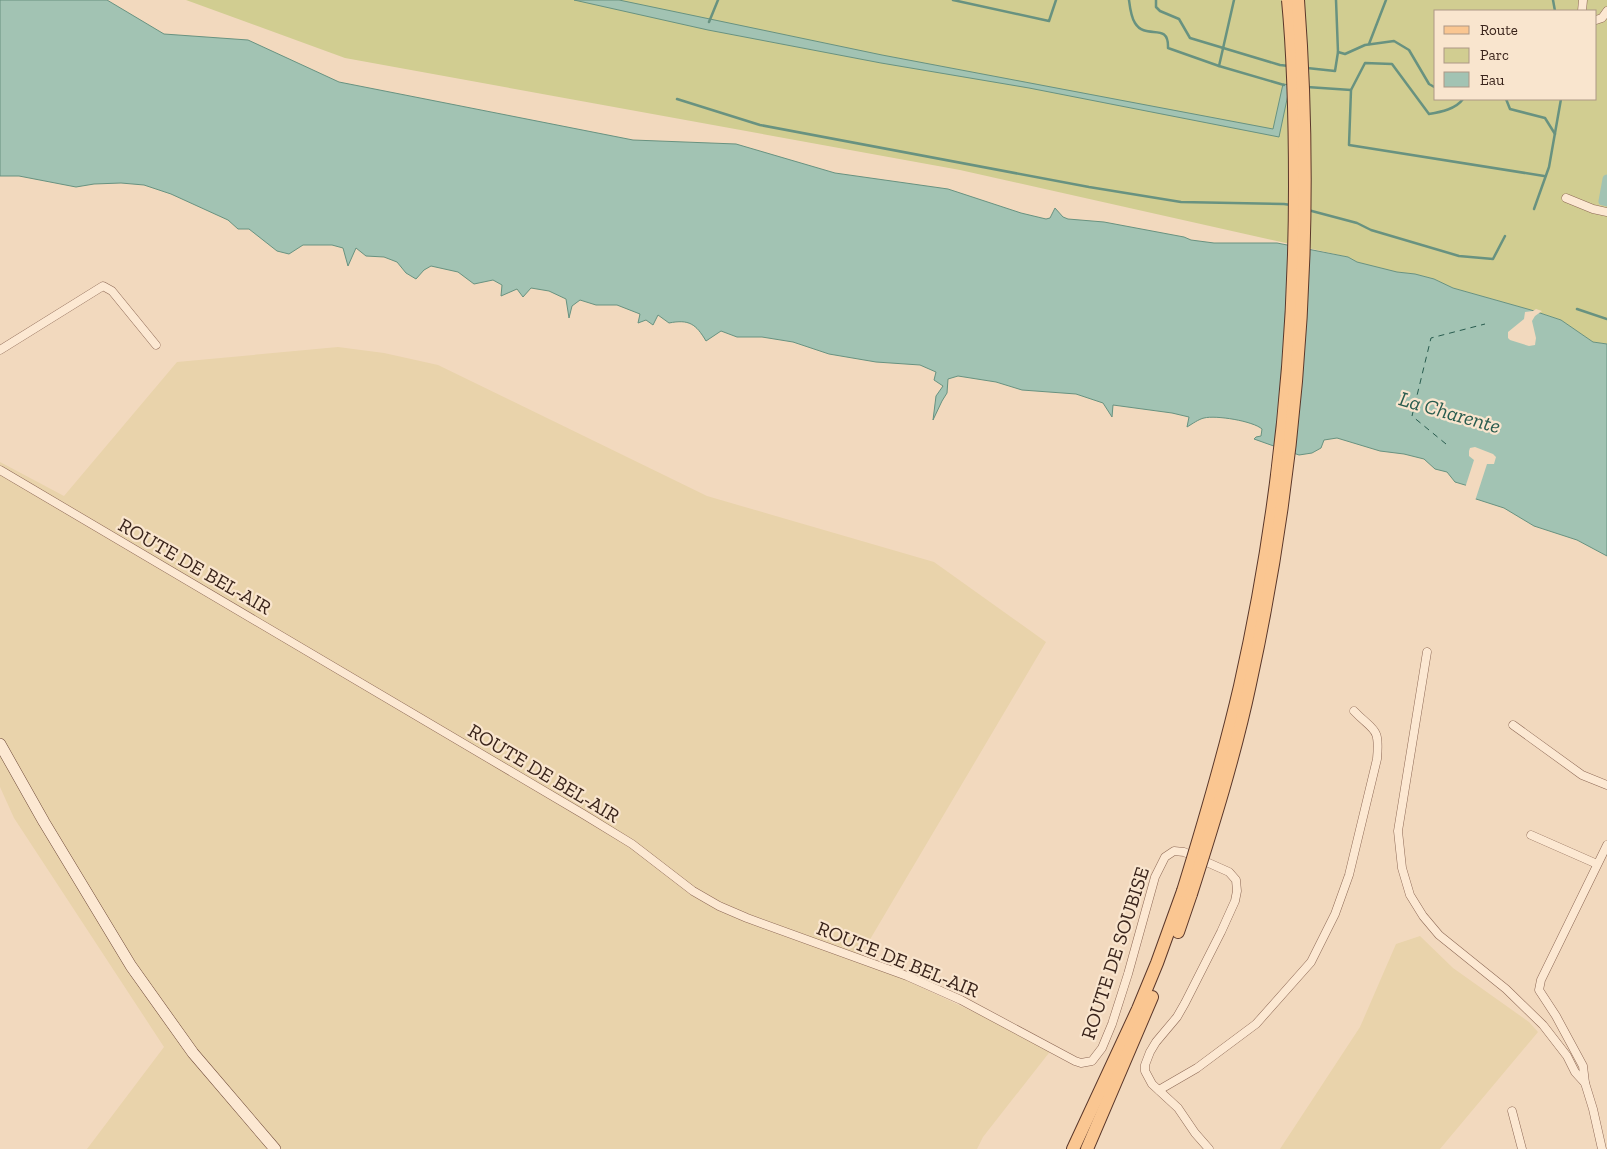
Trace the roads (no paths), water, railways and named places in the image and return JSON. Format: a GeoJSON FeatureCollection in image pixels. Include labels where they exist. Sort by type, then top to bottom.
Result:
{"type":"FeatureCollection","features":[{"type":"Feature","properties":{"kind":"main road"},"geometry":{"type":"LineString","coordinates":[[1073,1149],[1138,1009],[1166,938],[1187,892],[1240,686],[1260,581],[1278,468],[1289,348],[1295,218],[1294,89],[1288,0]]}},
{"type":"Feature","properties":{"kind":"main road"},"geometry":{"type":"LineString","coordinates":[[1087,1149],[1147,1010],[1218,808],[1250,685],[1271,578],[1288,464],[1298,348],[1304,234],[1303,102],[1298,0]]}},
{"type":"Feature","properties":{"kind":"main road"},"geometry":{"type":"LineString","coordinates":[[0,744],[44,822],[131,966],[193,1053],[275,1149]]}},
{"type":"Feature","properties":{"kind":"street"},"geometry":{"type":"LineString","coordinates":[[1597,20],[1602,18],[1607,11]]}},
{"type":"Feature","properties":{"kind":"street"},"geometry":{"type":"LineString","coordinates":[[1566,198],[1593,209],[1607,212]]}},
{"type":"Feature","properties":{"kind":"street"},"geometry":{"type":"LineString","coordinates":[[0,350],[104,286],[112,292],[156,345]]}},
{"type":"Feature","properties":{"kind":"street","name":"ROUTE DE BEL-AIR"},"geometry":{"type":"LineString","coordinates":[[0,470],[583,814],[632,844],[693,891],[719,906],[747,918],[908,976],[961,1000],[1074,1061],[1088,1062]]}},
{"type":"Feature","properties":{"kind":"street"},"geometry":{"type":"LineString","coordinates":[[1427,652],[1398,831],[1402,868],[1410,895],[1423,916],[1439,935],[1506,990],[1543,1025],[1567,1056],[1575,1072],[1585,1082]]}},
{"type":"Feature","properties":{"kind":"street"},"geometry":{"type":"LineString","coordinates":[[1159,1090],[1197,1068],[1256,1024],[1311,962],[1320,946],[1335,914],[1349,875],[1377,759],[1379,743],[1374,728],[1354,711]]}},
{"type":"Feature","properties":{"kind":"street"},"geometry":{"type":"LineString","coordinates":[[1514,725],[1582,776],[1607,785]]}},
{"type":"Feature","properties":{"kind":"street"},"geometry":{"type":"LineString","coordinates":[[1531,835],[1597,864]]}},
{"type":"Feature","properties":{"kind":"street"},"geometry":{"type":"LineString","coordinates":[[1602,1149],[1585,1082],[1583,1066],[1540,990],[1541,980],[1607,845]]}},
{"type":"Feature","properties":{"kind":"street","name":"ROUTE DE SOUBISE"},"geometry":{"type":"LineString","coordinates":[[1088,1062],[1097,1056],[1112,1024],[1128,974],[1154,877],[1165,857],[1174,851],[1184,852],[1229,872],[1236,880],[1237,891],[1235,901],[1185,1004],[1177,1017],[1156,1042],[1146,1061],[1145,1071],[1159,1090],[1178,1108],[1209,1149]]}},
{"type":"Feature","properties":{"kind":"street"},"geometry":{"type":"LineString","coordinates":[[1512,1111],[1522,1149]]}},
{"type":"Feature","properties":{"kind":"water","name":"La Charente"},"geometry":{"type":"Polygon","coordinates":[[[0,0],[107,0],[164,34],[248,40],[339,82],[633,140],[736,144],[835,173],[948,189],[1021,213],[1046,219],[1050,218],[1055,208],[1063,217],[1068,219],[1104,222],[1184,237],[1191,240],[1214,243],[1277,243],[1348,257],[1357,262],[1434,279],[1453,288],[1561,320],[1593,342],[1607,344],[1607,556],[1577,540],[1534,526],[1504,508],[1473,498],[1475,488],[1455,482],[1447,472],[1435,469],[1424,459],[1380,451],[1337,438],[1324,440],[1321,448],[1312,453],[1299,455],[1254,439],[1261,436],[1262,429],[1243,421],[1210,417],[1200,419],[1187,427],[1189,417],[1113,405],[1112,417],[1103,403],[1076,394],[1022,390],[996,382],[958,376],[948,379],[947,393],[933,420],[936,396],[943,386],[934,380],[936,372],[920,365],[876,362],[829,354],[793,342],[762,337],[737,337],[721,331],[706,341],[699,330],[687,322],[669,323],[658,315],[653,325],[646,320],[638,323],[640,314],[617,305],[596,305],[580,300],[572,306],[569,318],[566,299],[549,291],[531,288],[523,297],[517,289],[501,296],[502,285],[493,280],[474,284],[458,272],[431,266],[424,270],[416,279],[406,273],[397,262],[384,257],[366,256],[356,248],[348,266],[343,248],[332,245],[303,245],[289,254],[277,251],[249,229],[238,229],[228,220],[171,194],[144,185],[121,183],[76,187],[19,176],[0,176],[0,0]]]}},
{"type":"Feature","properties":{"kind":"water"},"geometry":{"type":"Polygon","coordinates":[[[574,0],[619,0],[882,55],[1273,129],[1283,84],[1290,85],[1279,137],[1029,88],[881,63],[708,30],[574,0]]]}},
{"type":"Feature","properties":{"kind":"waterway"},"geometry":{"type":"LineString","coordinates":[[709,22],[718,0]]}},
{"type":"Feature","properties":{"kind":"waterway"},"geometry":{"type":"LineString","coordinates":[[953,0],[1049,21],[1056,0]]}},
{"type":"Feature","properties":{"kind":"waterway"},"geometry":{"type":"LineString","coordinates":[[1129,0],[1133,18],[1140,28],[1145,31],[1165,35],[1168,48],[1219,66]]}},
{"type":"Feature","properties":{"kind":"waterway"},"geometry":{"type":"LineString","coordinates":[[1156,0],[1156,7],[1160,11],[1179,19],[1190,38],[1289,66]]}},
{"type":"Feature","properties":{"kind":"waterway"},"geometry":{"type":"LineString","coordinates":[[1234,0],[1219,66],[1284,85]]}},
{"type":"Feature","properties":{"kind":"waterway"},"geometry":{"type":"LineString","coordinates":[[1336,0],[1338,52],[1345,54],[1365,45],[1394,41],[1409,50],[1429,84],[1434,87]]}},
{"type":"Feature","properties":{"kind":"waterway"},"geometry":{"type":"LineString","coordinates":[[1369,44],[1386,0]]}},
{"type":"Feature","properties":{"kind":"waterway"},"geometry":{"type":"LineString","coordinates":[[1553,0],[1555,10]]}},
{"type":"Feature","properties":{"kind":"waterway"},"geometry":{"type":"LineString","coordinates":[[1307,68],[1335,71],[1338,52]]}},
{"type":"Feature","properties":{"kind":"waterway"},"geometry":{"type":"LineString","coordinates":[[1462,100],[1452,108],[1429,114],[1392,64],[1365,63],[1351,90],[1349,145],[1544,176]]}},
{"type":"Feature","properties":{"kind":"waterway"},"geometry":{"type":"LineString","coordinates":[[1307,87],[1351,90]]}},
{"type":"Feature","properties":{"kind":"waterway"},"geometry":{"type":"LineString","coordinates":[[677,99],[760,125],[1089,187],[1181,202],[1291,205]]}},
{"type":"Feature","properties":{"kind":"waterway"},"geometry":{"type":"LineString","coordinates":[[1506,100],[1510,109],[1545,118],[1555,134]]}},
{"type":"Feature","properties":{"kind":"waterway"},"geometry":{"type":"LineString","coordinates":[[1534,209],[1549,167],[1561,100]]}},
{"type":"Feature","properties":{"kind":"waterway"},"geometry":{"type":"LineString","coordinates":[[1607,179],[1603,201],[1607,202]]}},
{"type":"Feature","properties":{"kind":"waterway"},"geometry":{"type":"LineString","coordinates":[[1308,210],[1357,223],[1371,230],[1459,256],[1493,259],[1505,236]]}},
{"type":"Feature","properties":{"kind":"waterway"},"geometry":{"type":"LineString","coordinates":[[1577,309],[1607,319]]}}]}
